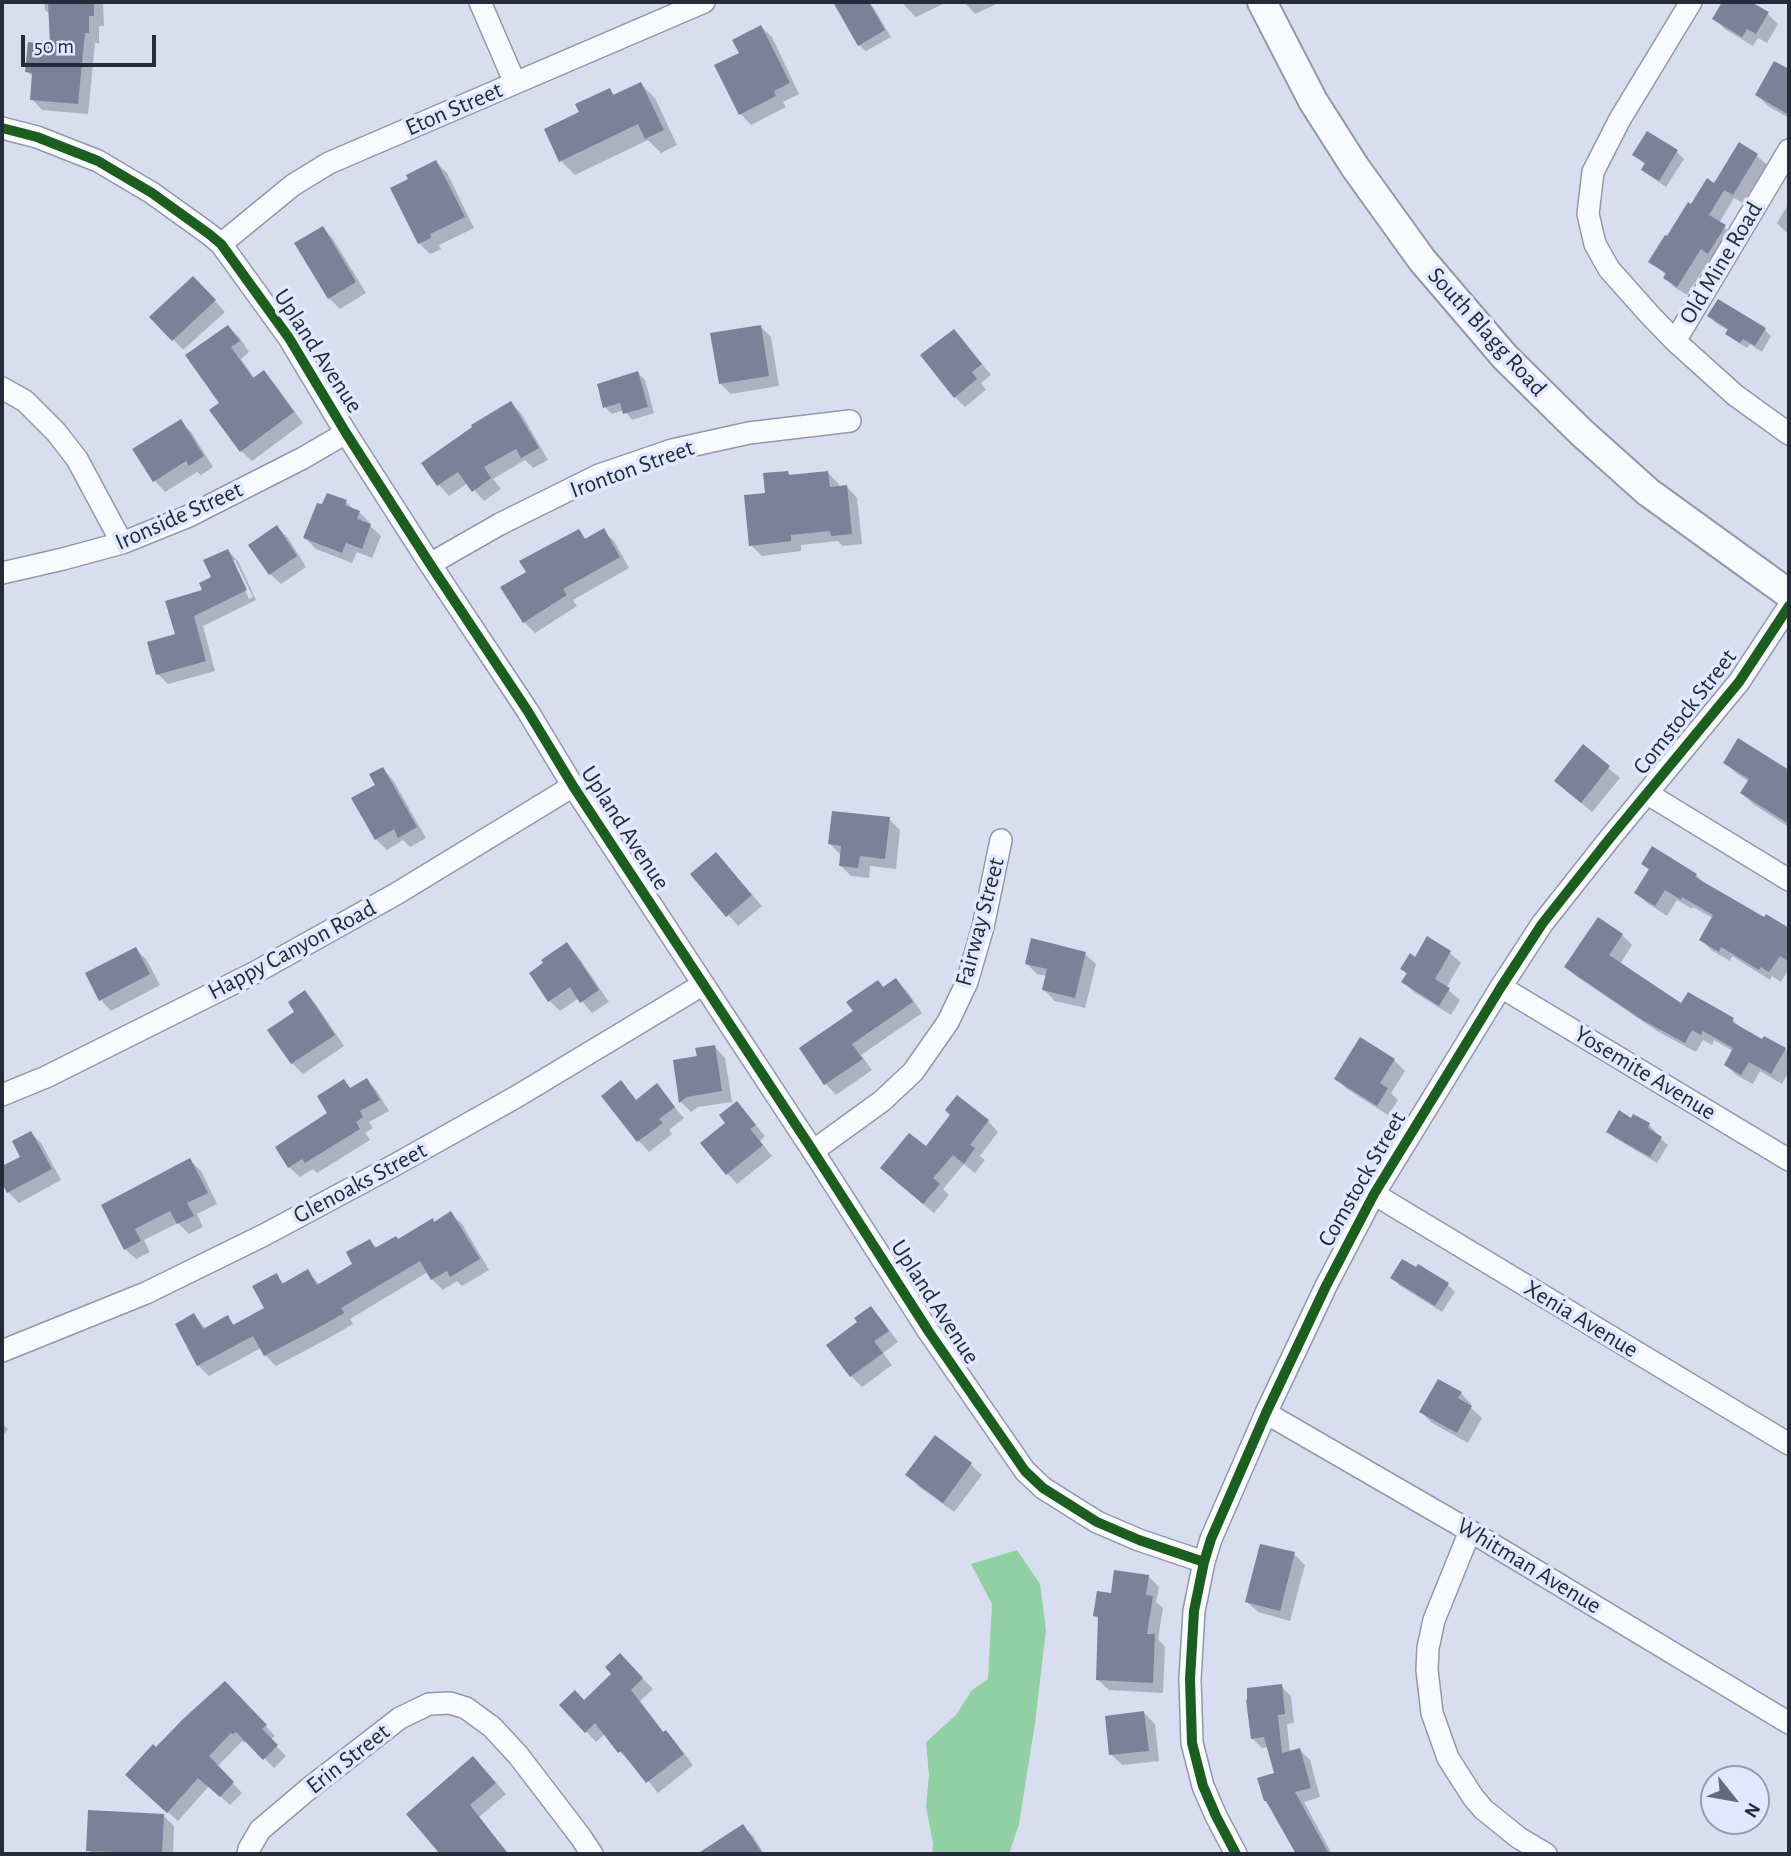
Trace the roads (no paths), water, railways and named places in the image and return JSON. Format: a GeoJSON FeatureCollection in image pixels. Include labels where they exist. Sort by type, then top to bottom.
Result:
{"type":"FeatureCollection","features":[{"type":"Feature","properties":{"kind":"main road","name":"South Blagg Road"},"geometry":{"type":"LineString","coordinates":[[1262,2],[1313,101],[1355,167],[1422,260],[1506,357],[1581,432],[1648,492],[1789,594]]}},
{"type":"Feature","properties":{"kind":"street"},"geometry":{"type":"LineString","coordinates":[[480,2],[515,83]]}},
{"type":"Feature","properties":{"kind":"street","name":"Eton Street"},"geometry":{"type":"LineString","coordinates":[[220,244],[293,185],[328,163],[704,2]]}},
{"type":"Feature","properties":{"kind":"street"},"geometry":{"type":"LineString","coordinates":[[1691,2],[1620,119],[1593,172],[1588,214],[1595,244],[1609,269],[1649,314],[1735,395],[1789,434]]}},
{"type":"Feature","properties":{"kind":"street","name":"Upland Avenue"},"geometry":{"type":"LineString","coordinates":[[2,128],[37,136],[98,161],[152,193],[220,244],[289,338],[346,433],[702,985],[929,1332],[1025,1471],[1043,1489],[1097,1522],[1139,1540],[1204,1562]]}},
{"type":"Feature","properties":{"kind":"street","name":"Old Mine Road"},"geometry":{"type":"LineString","coordinates":[[1675,341],[1789,150]]}},
{"type":"Feature","properties":{"kind":"street"},"geometry":{"type":"LineString","coordinates":[[2,388],[25,401],[77,458],[122,543]]}},
{"type":"Feature","properties":{"kind":"street","name":"Ironton Street"},"geometry":{"type":"LineString","coordinates":[[430,564],[500,524],[599,475],[672,450],[749,433],[850,421]]}},
{"type":"Feature","properties":{"kind":"street","name":"Ironside Street"},"geometry":{"type":"LineString","coordinates":[[2,573],[122,543],[189,516],[346,433]]}},
{"type":"Feature","properties":{"kind":"street","name":"Comstock Street"},"geometry":{"type":"LineString","coordinates":[[1236,1854],[1208,1796],[1192,1743],[1190,1679],[1194,1611],[1211,1539],[1266,1413],[1320,1298],[1374,1194],[1501,987],[1542,924],[1739,682],[1789,606]]}},
{"type":"Feature","properties":{"kind":"street","name":"Happy Canyon Road"},"geometry":{"type":"LineString","coordinates":[[2,1096],[46,1077],[256,972],[396,894],[573,786]]}},
{"type":"Feature","properties":{"kind":"street"},"geometry":{"type":"LineString","coordinates":[[1648,794],[1789,880]]}},
{"type":"Feature","properties":{"kind":"street","name":"Fairway Street"},"geometry":{"type":"LineString","coordinates":[[813,1151],[882,1101],[913,1072],[948,1022],[971,971],[1001,839]]}},
{"type":"Feature","properties":{"kind":"street","name":"Glenoaks Street"},"geometry":{"type":"LineString","coordinates":[[2,1351],[146,1293],[264,1235],[505,1104],[702,985]]}},
{"type":"Feature","properties":{"kind":"street","name":"Yosemite Avenue"},"geometry":{"type":"LineString","coordinates":[[1501,987],[1789,1160]]}},
{"type":"Feature","properties":{"kind":"street","name":"Xenia Avenue"},"geometry":{"type":"LineString","coordinates":[[1374,1194],[1789,1444]]}},
{"type":"Feature","properties":{"kind":"street","name":"Whitman Avenue"},"geometry":{"type":"LineString","coordinates":[[1266,1413],[1470,1531],[1789,1723]]}},
{"type":"Feature","properties":{"kind":"street"},"geometry":{"type":"LineString","coordinates":[[1470,1531],[1434,1620],[1428,1648],[1427,1670],[1432,1713],[1448,1758],[1483,1809],[1519,1838],[1546,1854]]}},
{"type":"Feature","properties":{"kind":"street","name":"Erin Street"},"geometry":{"type":"LineString","coordinates":[[248,1852],[260,1830],[400,1718],[429,1704],[450,1703],[466,1708],[492,1727],[518,1755],[592,1854]]}}]}
